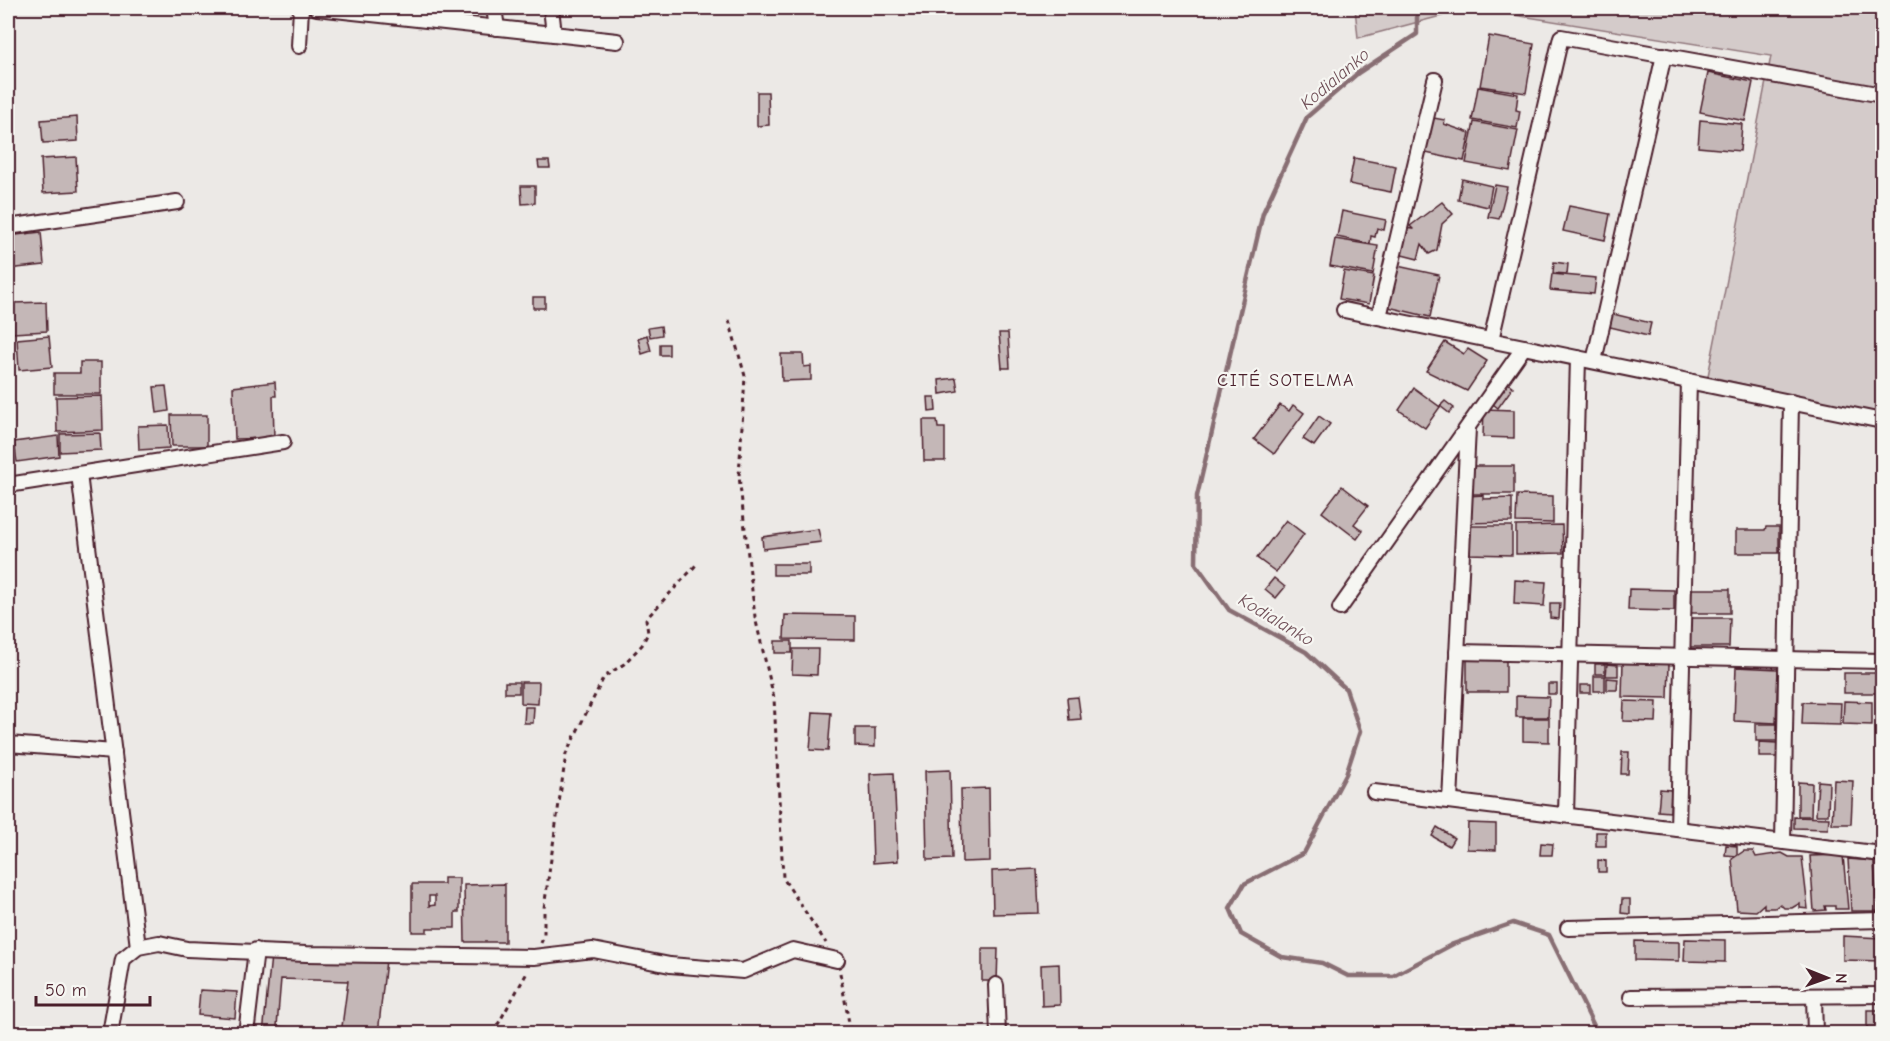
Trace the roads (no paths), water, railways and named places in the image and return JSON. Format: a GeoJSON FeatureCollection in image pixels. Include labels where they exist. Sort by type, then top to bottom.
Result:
{"type":"FeatureCollection","features":[{"type":"Feature","properties":{"kind":"street"},"geometry":{"type":"LineString","coordinates":[[299,46],[302,8]]}},
{"type":"Feature","properties":{"kind":"street"},"geometry":{"type":"LineString","coordinates":[[317,8],[617,41]]}},
{"type":"Feature","properties":{"kind":"street"},"geometry":{"type":"LineString","coordinates":[[494,8],[497,28]]}},
{"type":"Feature","properties":{"kind":"street"},"geometry":{"type":"LineString","coordinates":[[551,8],[555,34]]}},
{"type":"Feature","properties":{"kind":"street"},"geometry":{"type":"LineString","coordinates":[[1491,340],[1561,37],[1882,95]]}},
{"type":"Feature","properties":{"kind":"street"},"geometry":{"type":"LineString","coordinates":[[1594,362],[1664,55]]}},
{"type":"Feature","properties":{"kind":"street"},"geometry":{"type":"LineString","coordinates":[[1379,317],[1435,80]]}},
{"type":"Feature","properties":{"kind":"street"},"geometry":{"type":"LineString","coordinates":[[8,227],[177,202]]}},
{"type":"Feature","properties":{"kind":"street"},"geometry":{"type":"LineString","coordinates":[[1344,310],[1882,421]]}},
{"type":"Feature","properties":{"kind":"street"},"geometry":{"type":"LineString","coordinates":[[1340,608],[1524,347]]}},
{"type":"Feature","properties":{"kind":"street"},"geometry":{"type":"LineString","coordinates":[[1566,815],[1578,358]]}},
{"type":"Feature","properties":{"kind":"street"},"geometry":{"type":"LineString","coordinates":[[1678,829],[1689,381]]}},
{"type":"Feature","properties":{"kind":"street"},"geometry":{"type":"LineString","coordinates":[[1783,842],[1791,402]]}},
{"type":"Feature","properties":{"kind":"street"},"geometry":{"type":"LineString","coordinates":[[1450,801],[1468,429]]}},
{"type":"Feature","properties":{"kind":"street"},"geometry":{"type":"LineString","coordinates":[[8,485],[282,442]]}},
{"type":"Feature","properties":{"kind":"street"},"geometry":{"type":"LineString","coordinates":[[80,474],[138,947]]}},
{"type":"Feature","properties":{"kind":"street"},"geometry":{"type":"LineString","coordinates":[[1457,652],[1882,660]]}},
{"type":"Feature","properties":{"kind":"street"},"geometry":{"type":"LineString","coordinates":[[8,744],[114,752]]}},
{"type":"Feature","properties":{"kind":"street"},"geometry":{"type":"LineString","coordinates":[[1374,792],[1882,854]]}},
{"type":"Feature","properties":{"kind":"street"},"geometry":{"type":"LineString","coordinates":[[1568,928],[1882,920]]}},
{"type":"Feature","properties":{"kind":"street"},"geometry":{"type":"LineString","coordinates":[[110,1034],[123,958],[138,947],[159,943],[187,949],[256,950],[306,954],[534,957],[593,950],[670,965],[743,970],[793,950],[837,960]]}},
{"type":"Feature","properties":{"kind":"street"},"geometry":{"type":"LineString","coordinates":[[246,1034],[256,950]]}},
{"type":"Feature","properties":{"kind":"street"},"geometry":{"type":"LineString","coordinates":[[996,985],[998,1034]]}},
{"type":"Feature","properties":{"kind":"street"},"geometry":{"type":"LineString","coordinates":[[1631,997],[1882,995]]}},
{"type":"Feature","properties":{"kind":"street"},"geometry":{"type":"LineString","coordinates":[[1814,996],[1815,1034]]}},
{"type":"Feature","properties":{"kind":"waterway","name":"Kodialanko"},"geometry":{"type":"LineString","coordinates":[[1411,8],[1417,13],[1417,34],[1358,73],[1307,117],[1263,213],[1197,496],[1196,564],[1229,610],[1306,652],[1346,689],[1360,731],[1346,774],[1304,853],[1244,884],[1230,908],[1241,934],[1282,957],[1322,963],[1348,976],[1393,976],[1453,944],[1513,923],[1549,935],[1598,1034]]}},
{"type":"Feature","properties":{"kind":"district","name":"CITÉ SOTELMA"},"geometry":{"type":"Point","coordinates":[1286,380]}}]}
